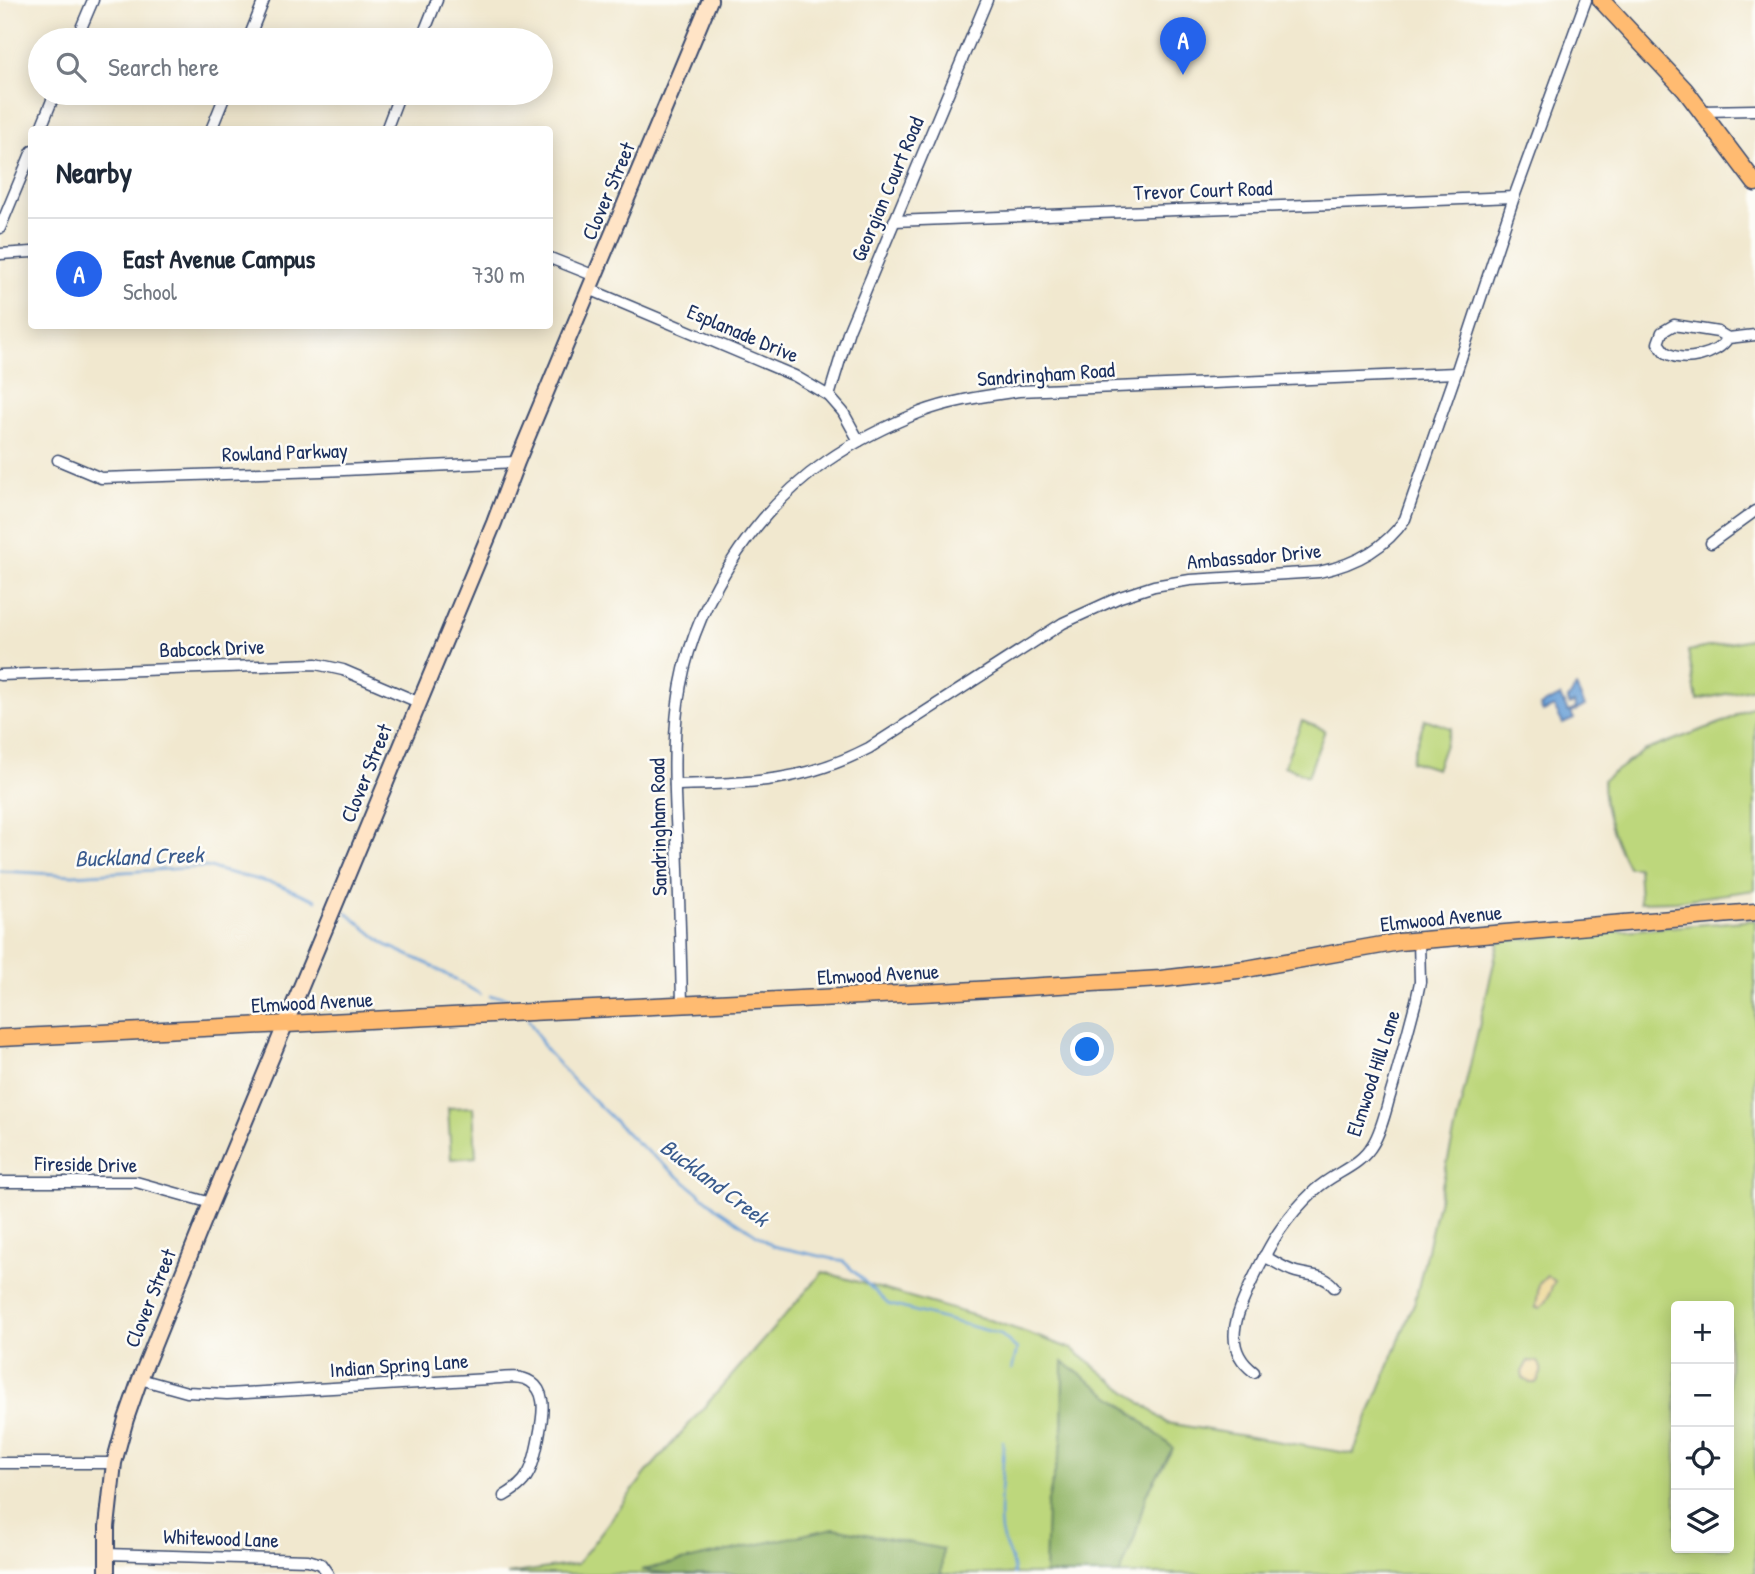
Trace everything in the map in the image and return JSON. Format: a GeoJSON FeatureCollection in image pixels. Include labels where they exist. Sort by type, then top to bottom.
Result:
{"type":"FeatureCollection","features":[{"type":"Feature","properties":{"kind":"main road","name":"Clover Street"},"geometry":{"type":"LineString","coordinates":[[107,1574],[107,1527],[114,1463],[140,1379],[710,0]]}},
{"type":"Feature","properties":{"kind":"main road"},"geometry":{"type":"LineString","coordinates":[[1601,0],[1702,111],[1755,183]]}},
{"type":"Feature","properties":{"kind":"main road","name":"Elmwood Avenue"},"geometry":{"type":"LineString","coordinates":[[0,1038],[1161,979],[1419,940],[1755,912]]}},
{"type":"Feature","properties":{"kind":"street"},"geometry":{"type":"LineString","coordinates":[[81,28],[93,0]]}},
{"type":"Feature","properties":{"kind":"street"},"geometry":{"type":"LineString","coordinates":[[253,28],[264,0]]}},
{"type":"Feature","properties":{"kind":"street"},"geometry":{"type":"LineString","coordinates":[[426,28],[437,0]]}},
{"type":"Feature","properties":{"kind":"street","name":"Georgian Court Road"},"geometry":{"type":"LineString","coordinates":[[829,396],[849,330],[987,0]]}},
{"type":"Feature","properties":{"kind":"street","name":"Ambassador Drive"},"geometry":{"type":"LineString","coordinates":[[675,785],[757,782],[803,774],[836,764],[869,748],[1063,622],[1135,592],[1199,579],[1319,572],[1343,566],[1390,538],[1405,519],[1514,197],[1586,0]]}},
{"type":"Feature","properties":{"kind":"street"},"geometry":{"type":"LineString","coordinates":[[42,126],[50,105]]}},
{"type":"Feature","properties":{"kind":"street"},"geometry":{"type":"LineString","coordinates":[[213,126],[221,105]]}},
{"type":"Feature","properties":{"kind":"street"},"geometry":{"type":"LineString","coordinates":[[388,126],[395,105]]}},
{"type":"Feature","properties":{"kind":"street"},"geometry":{"type":"LineString","coordinates":[[1702,111],[1755,110]]}},
{"type":"Feature","properties":{"kind":"street"},"geometry":{"type":"LineString","coordinates":[[0,228],[28,161]]}},
{"type":"Feature","properties":{"kind":"street","name":"Trevor Court Road"},"geometry":{"type":"LineString","coordinates":[[894,221],[1514,197]]}},
{"type":"Feature","properties":{"kind":"street"},"geometry":{"type":"LineString","coordinates":[[0,254],[28,252]]}},
{"type":"Feature","properties":{"kind":"street","name":"Esplanade Drive"},"geometry":{"type":"LineString","coordinates":[[553,260],[592,282],[795,376],[829,396],[843,412],[859,440]]}},
{"type":"Feature","properties":{"kind":"street"},"geometry":{"type":"LineString","coordinates":[[1728,338],[1724,345],[1709,354],[1692,358],[1664,352],[1658,343],[1662,332],[1674,325],[1718,332],[1728,338],[1755,335]]}},
{"type":"Feature","properties":{"kind":"street","name":"Sandringham Road"},"geometry":{"type":"LineString","coordinates":[[682,1005],[675,785],[681,682],[694,636],[715,588],[762,521],[778,503],[825,462],[859,440],[922,412],[946,404],[1019,391],[1456,373]]}},
{"type":"Feature","properties":{"kind":"street","name":"Rowland Parkway"},"geometry":{"type":"LineString","coordinates":[[58,460],[97,478],[517,462]]}},
{"type":"Feature","properties":{"kind":"street"},"geometry":{"type":"LineString","coordinates":[[1712,543],[1755,511]]}},
{"type":"Feature","properties":{"kind":"street","name":"Babcock Drive"},"geometry":{"type":"LineString","coordinates":[[0,676],[316,664],[352,674],[418,702]]}},
{"type":"Feature","properties":{"kind":"street","name":"Elmwood Hill Lane"},"geometry":{"type":"LineString","coordinates":[[1254,1372],[1247,1367],[1236,1346],[1235,1327],[1239,1310],[1280,1228],[1318,1186],[1351,1167],[1374,1144],[1416,1002],[1420,982],[1419,940]]}},
{"type":"Feature","properties":{"kind":"street","name":"Fireside Drive"},"geometry":{"type":"LineString","coordinates":[[0,1182],[136,1182],[211,1203]]}},
{"type":"Feature","properties":{"kind":"street"},"geometry":{"type":"LineString","coordinates":[[1264,1256],[1296,1272],[1319,1276],[1334,1287]]}},
{"type":"Feature","properties":{"kind":"street","name":"Indian Spring Lane"},"geometry":{"type":"LineString","coordinates":[[140,1379],[187,1392],[227,1394],[524,1378],[539,1391],[542,1417],[530,1471],[522,1483],[504,1496]]}},
{"type":"Feature","properties":{"kind":"street"},"geometry":{"type":"LineString","coordinates":[[0,1463],[114,1463]]}},
{"type":"Feature","properties":{"kind":"street","name":"Whitewood Lane"},"geometry":{"type":"LineString","coordinates":[[106,1554],[308,1560],[321,1564],[328,1574]]}},
{"type":"Feature","properties":{"kind":"green space"},"geometry":{"type":"Polygon","coordinates":[[[1755,638],[1755,688],[1697,700],[1688,651],[1755,638]]]}},
{"type":"Feature","properties":{"kind":"green space"},"geometry":{"type":"Polygon","coordinates":[[[1755,705],[1755,890],[1676,901],[1640,902],[1638,867],[1628,867],[1618,846],[1607,814],[1603,780],[1644,751],[1726,721],[1755,705]]]}},
{"type":"Feature","properties":{"kind":"green space"},"geometry":{"type":"Polygon","coordinates":[[[1425,719],[1451,728],[1436,769],[1411,761],[1425,719]]]}},
{"type":"Feature","properties":{"kind":"green space"},"geometry":{"type":"Polygon","coordinates":[[[1302,721],[1325,730],[1308,776],[1284,766],[1302,721]]]}},
{"type":"Feature","properties":{"kind":"green space"},"geometry":{"type":"Polygon","coordinates":[[[1755,920],[1755,1574],[507,1574],[577,1564],[647,1472],[823,1272],[993,1321],[1072,1349],[1167,1423],[1353,1454],[1415,1301],[1499,941],[1755,920]]]}},
{"type":"Feature","properties":{"kind":"green space"},"geometry":{"type":"Polygon","coordinates":[[[473,1107],[476,1157],[451,1159],[448,1108],[473,1107]]]}},
{"type":"Feature","properties":{"kind":"green space"},"geometry":{"type":"Polygon","coordinates":[[[1063,1362],[1118,1401],[1173,1448],[1146,1495],[1135,1536],[1120,1574],[1045,1574],[1047,1505],[1062,1442],[1063,1362]]]}},
{"type":"Feature","properties":{"kind":"green space"},"geometry":{"type":"Polygon","coordinates":[[[834,1528],[943,1549],[941,1574],[671,1574],[641,1570],[834,1528]]]}},
{"type":"Feature","properties":{"kind":"sand"},"geometry":{"type":"Polygon","coordinates":[[[1547,1276],[1555,1281],[1545,1302],[1540,1308],[1536,1308],[1539,1284],[1547,1276]]]}},
{"type":"Feature","properties":{"kind":"sand"},"geometry":{"type":"Polygon","coordinates":[[[1528,1361],[1538,1362],[1541,1368],[1536,1383],[1530,1383],[1523,1378],[1522,1372],[1528,1361]]]}},
{"type":"Feature","properties":{"kind":"water"},"geometry":{"type":"Polygon","coordinates":[[[1576,687],[1585,706],[1571,713],[1574,719],[1563,724],[1554,707],[1543,712],[1540,706],[1560,696],[1568,712],[1576,709],[1574,703],[1569,705],[1567,701],[1576,687]]]}},
{"type":"Feature","properties":{"kind":"waterway","name":"Buckland Creek"},"geometry":{"type":"LineString","coordinates":[[0,871],[73,875],[206,867],[279,885],[316,900]]}},
{"type":"Feature","properties":{"kind":"waterway","name":"Buckland Creek"},"geometry":{"type":"LineString","coordinates":[[347,913],[386,945],[428,964],[480,994]]}},
{"type":"Feature","properties":{"kind":"waterway","name":"Buckland Creek"},"geometry":{"type":"LineString","coordinates":[[490,996],[507,998],[515,1004]]}},
{"type":"Feature","properties":{"kind":"waterway","name":"Buckland Creek"},"geometry":{"type":"LineString","coordinates":[[528,1019],[546,1050],[576,1083],[636,1142],[717,1208],[773,1246],[843,1261],[888,1304],[1000,1334],[1017,1349],[1012,1369]]}},
{"type":"Feature","properties":{"kind":"waterway","name":"Buckland Creek"},"geometry":{"type":"LineString","coordinates":[[1003,1441],[1000,1520],[1002,1537],[1014,1574]]}},
{"type":"Feature","properties":{"kind":"place","name":"East Avenue Campus"},"geometry":{"type":"Point","coordinates":[1183,75]}}]}
